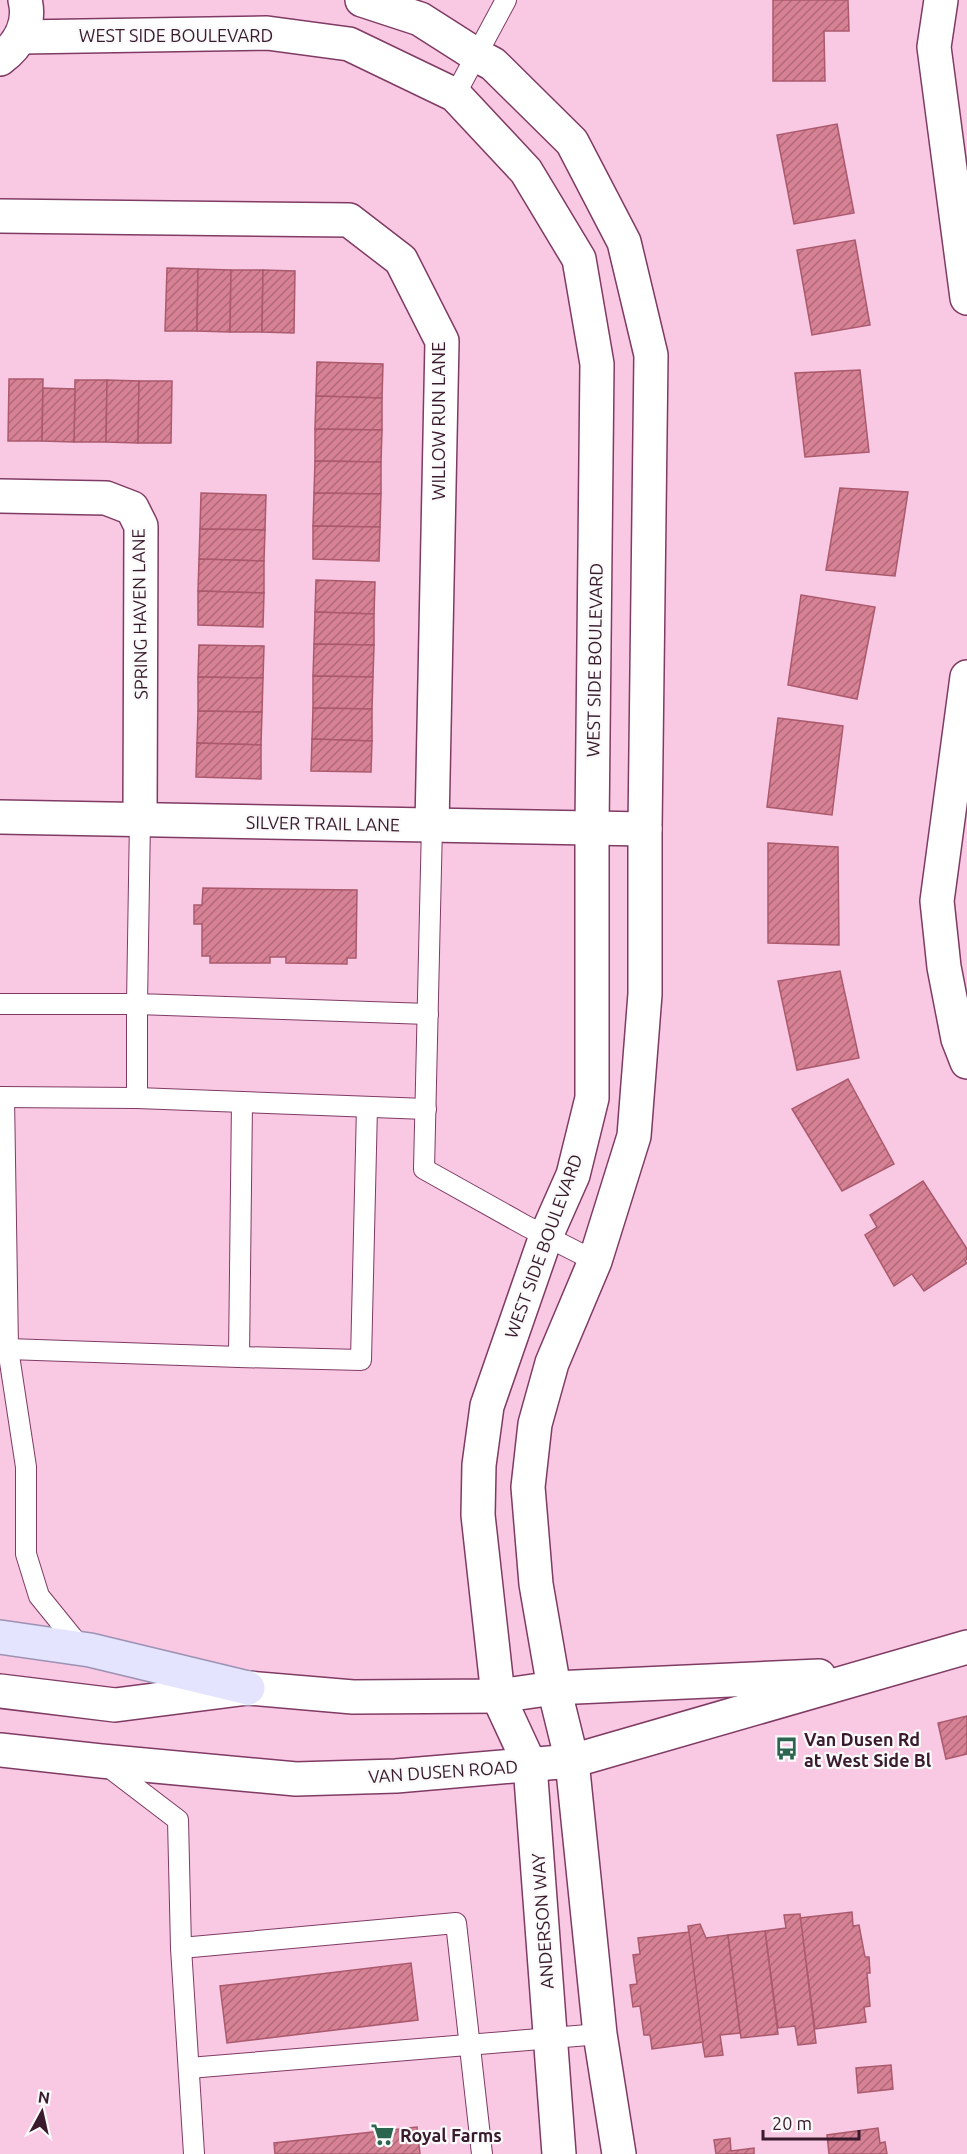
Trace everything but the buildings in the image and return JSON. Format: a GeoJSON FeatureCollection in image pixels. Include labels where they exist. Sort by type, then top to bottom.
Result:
{"type":"FeatureCollection","features":[{"type":"Feature","properties":{"kind":"main road"},"geometry":{"type":"LineString","coordinates":[[0,1637],[82,1649],[248,1688]]}},
{"type":"Feature","properties":{"kind":"street"},"geometry":{"type":"LineString","coordinates":[[11,48],[26,21],[25,0]]}},
{"type":"Feature","properties":{"kind":"street"},"geometry":{"type":"LineString","coordinates":[[362,0],[420,19],[493,64],[573,142],[624,242],[651,355],[645,994],[634,1136],[595,1261],[552,1363],[535,1424],[528,1487],[536,1584],[554,1688],[572,1761],[600,2034],[619,2154]]}},
{"type":"Feature","properties":{"kind":"street"},"geometry":{"type":"LineString","coordinates":[[941,0],[934,47],[956,130],[967,298]]}},
{"type":"Feature","properties":{"kind":"street","name":"WEST SIDE BOULEVARD"},"geometry":{"type":"LineString","coordinates":[[11,48],[267,33],[349,44],[455,95],[526,171],[579,259],[597,364],[592,828],[592,1098],[573,1175],[546,1236],[487,1406],[479,1465],[478,1515],[498,1696]]}},
{"type":"Feature","properties":{"kind":"street","name":"WILLOW RUN LANE"},"geometry":{"type":"LineString","coordinates":[[0,216],[349,220],[401,260],[442,341],[432,825]]}},
{"type":"Feature","properties":{"kind":"street","name":"SPRING HAVEN LANE"},"geometry":{"type":"LineString","coordinates":[[0,496],[106,498],[132,508],[141,526],[140,819]]}},
{"type":"Feature","properties":{"kind":"street"},"geometry":{"type":"LineString","coordinates":[[967,677],[937,900],[944,967],[958,1039],[967,1062]]}},
{"type":"Feature","properties":{"kind":"street","name":"SILVER TRAIL LANE"},"geometry":{"type":"LineString","coordinates":[[0,817],[645,829]]}},
{"type":"Feature","properties":{"kind":"street","name":"VAN DUSEN ROAD"},"geometry":{"type":"LineString","coordinates":[[0,1750],[296,1779],[396,1776],[572,1761],[967,1647]]}},
{"type":"Feature","properties":{"kind":"street","name":"VAN DUSEN ROAD"},"geometry":{"type":"LineString","coordinates":[[0,1691],[115,1705],[248,1688],[353,1697],[498,1696],[554,1688],[875,1673]]}},
{"type":"Feature","properties":{"kind":"street","name":"ANDERSON WAY"},"geometry":{"type":"LineString","coordinates":[[498,1696],[530,1765],[559,2154]]}},
{"type":"Feature","properties":{"kind":"lane"},"geometry":{"type":"LineString","coordinates":[[455,95],[478,56],[506,0]]}},
{"type":"Feature","properties":{"kind":"lane"},"geometry":{"type":"LineString","coordinates":[[137,1098],[140,819]]}},
{"type":"Feature","properties":{"kind":"lane"},"geometry":{"type":"LineString","coordinates":[[432,825],[424,1169],[595,1261]]}},
{"type":"Feature","properties":{"kind":"lane"},"geometry":{"type":"LineString","coordinates":[[0,1004],[137,1004],[428,1014]]}},
{"type":"Feature","properties":{"kind":"lane"},"geometry":{"type":"LineString","coordinates":[[82,1649],[39,1596],[26,1554],[26,1467],[8,1349],[2,1097],[137,1098],[426,1108]]}},
{"type":"Feature","properties":{"kind":"lane"},"geometry":{"type":"LineString","coordinates":[[239,1357],[242,1102]]}},
{"type":"Feature","properties":{"kind":"lane"},"geometry":{"type":"LineString","coordinates":[[8,1349],[361,1360],[367,1107]]}},
{"type":"Feature","properties":{"kind":"lane"},"geometry":{"type":"LineString","coordinates":[[102,1761],[178,1820],[181,1948],[194,2154]]}},
{"type":"Feature","properties":{"kind":"lane"},"geometry":{"type":"LineString","coordinates":[[181,1948],[456,1923],[482,2154]]}},
{"type":"Feature","properties":{"kind":"lane"},"geometry":{"type":"LineString","coordinates":[[189,2068],[600,2034]]}},
{"type":"Feature","properties":{"kind":"place","name":"Van Dusen Rd at West Side Bl"},"geometry":{"type":"Point","coordinates":[786,1749]}},
{"type":"Feature","properties":{"kind":"place","name":"Royal Farms"},"geometry":{"type":"Point","coordinates":[382,2135]}}]}
